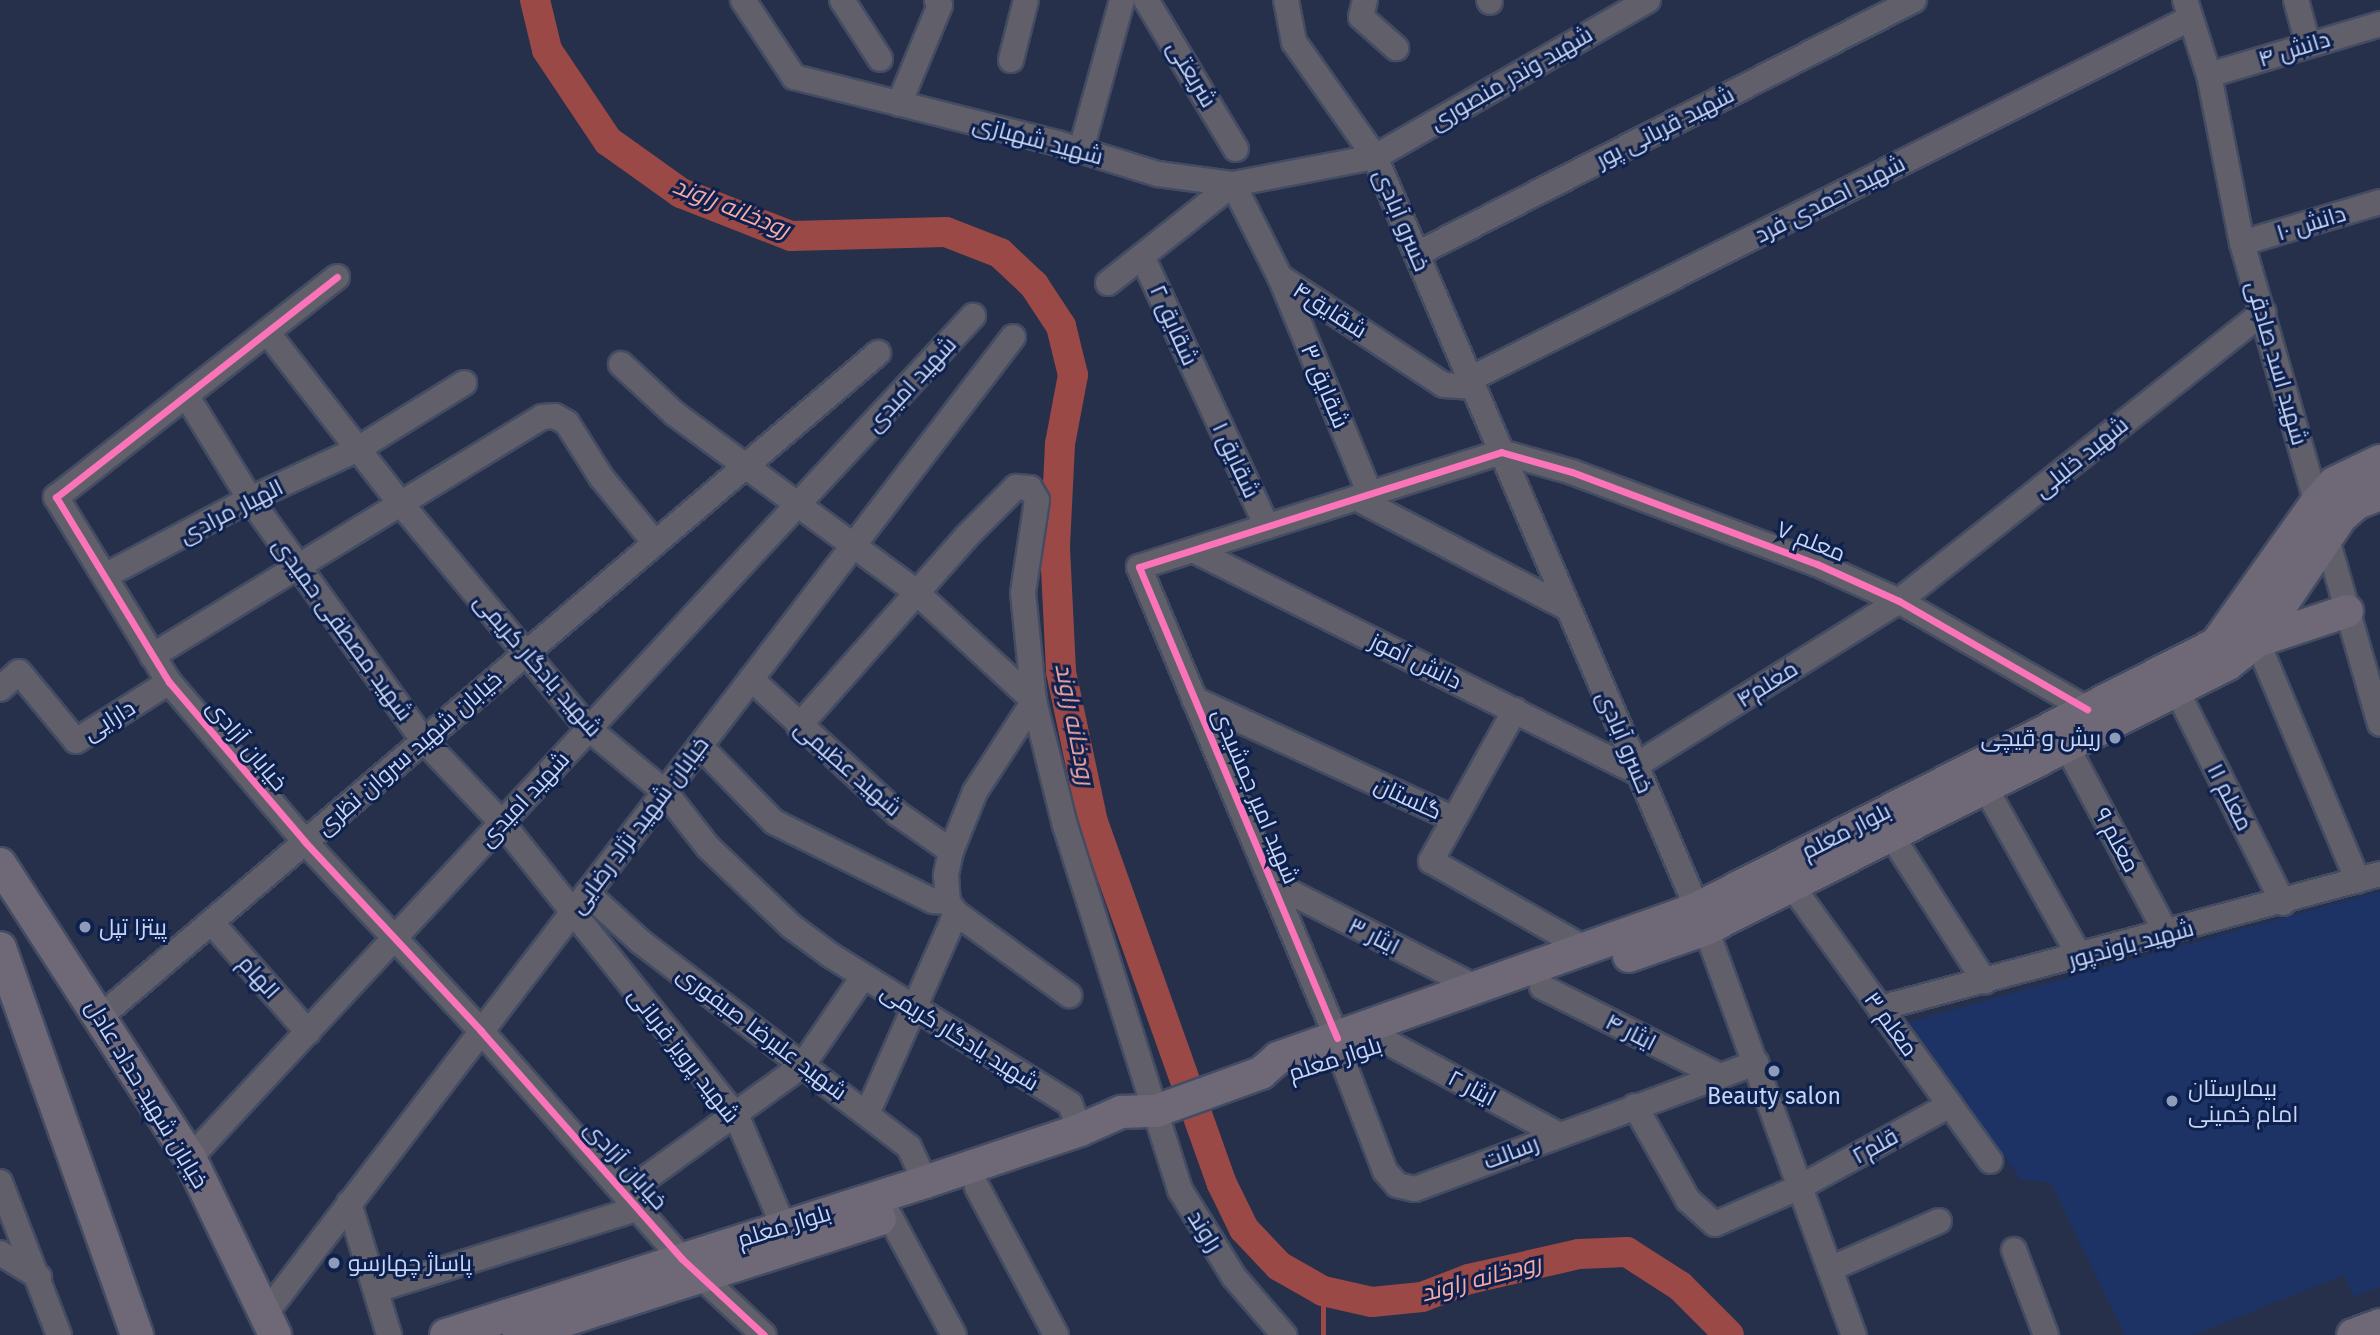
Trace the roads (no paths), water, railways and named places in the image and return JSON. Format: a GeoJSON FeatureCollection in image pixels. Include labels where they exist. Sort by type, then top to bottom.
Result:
{"type":"FeatureCollection","features":[{"type":"Feature","properties":{"kind":"main road","name":"بلوار معلم"},"geometry":{"type":"LineString","coordinates":[[1340,1049],[1477,988],[1586,949],[1701,919],[2087,709],[2216,644],[2317,502],[2334,483],[2380,461]]}},
{"type":"Feature","properties":{"kind":"main road","name":"بلوار معلم"},"geometry":{"type":"LineString","coordinates":[[519,1335],[691,1269],[789,1236],[925,1182],[1080,1130],[1121,1112],[1156,1111],[1261,1073],[1278,1058],[1387,1042],[1542,987],[1701,919],[1792,886],[2228,664],[2257,641],[2326,536],[2357,503],[2380,494]]}},
{"type":"Feature","properties":{"kind":"main road"},"geometry":{"type":"LineString","coordinates":[[2257,641],[2347,611]]}},
{"type":"Feature","properties":{"kind":"main road","name":"خیابان شهید حداد عادل"},"geometry":{"type":"LineString","coordinates":[[3,882],[64,958],[190,1158],[271,1324]]}},
{"type":"Feature","properties":{"kind":"main road"},"geometry":{"type":"LineString","coordinates":[[0,948],[137,1335]]}},
{"type":"Feature","properties":{"kind":"main road"},"geometry":{"type":"LineString","coordinates":[[15,986],[19,960],[27,952],[42,948],[64,958]]}},
{"type":"Feature","properties":{"kind":"main road","name":"بلوار معلم"},"geometry":{"type":"LineString","coordinates":[[789,1236],[889,1215],[977,1187],[1131,1132],[1156,1111]]}},
{"type":"Feature","properties":{"kind":"main road","name":"بلوار معلم"},"geometry":{"type":"LineString","coordinates":[[446,1335],[691,1269]]}},
{"type":"Feature","properties":{"kind":"main road"},"geometry":{"type":"LineString","coordinates":[[2353,1335],[2380,1325]]}},
{"type":"Feature","properties":{"kind":"street","name":"شهید شهبازی"},"geometry":{"type":"LineString","coordinates":[[743,0],[794,77],[1081,150],[1158,174],[1233,184],[1375,157]]}},
{"type":"Feature","properties":{"kind":"street"},"geometry":{"type":"LineString","coordinates":[[842,0],[880,59]]}},
{"type":"Feature","properties":{"kind":"street"},"geometry":{"type":"LineString","coordinates":[[900,104],[940,5],[937,0]]}},
{"type":"Feature","properties":{"kind":"street"},"geometry":{"type":"LineString","coordinates":[[1011,60],[1026,0]]}},
{"type":"Feature","properties":{"kind":"street"},"geometry":{"type":"LineString","coordinates":[[1081,150],[1122,0]]}},
{"type":"Feature","properties":{"kind":"street","name":"شریعتی"},"geometry":{"type":"LineString","coordinates":[[1146,0],[1236,149]]}},
{"type":"Feature","properties":{"kind":"street","name":"خسرو آبادی"},"geometry":{"type":"LineString","coordinates":[[1286,0],[1294,42],[1375,157],[1701,919],[1854,1335]]}},
{"type":"Feature","properties":{"kind":"street"},"geometry":{"type":"LineString","coordinates":[[1365,0],[1361,17],[1395,48]]}},
{"type":"Feature","properties":{"kind":"street","name":"شهید وندر منصوری"},"geometry":{"type":"LineString","coordinates":[[1375,157],[1648,0]]}},
{"type":"Feature","properties":{"kind":"street","name":"شهید قربانی پور"},"geometry":{"type":"LineString","coordinates":[[1417,254],[1914,0]]}},
{"type":"Feature","properties":{"kind":"street"},"geometry":{"type":"LineString","coordinates":[[2296,0],[2308,44]]}},
{"type":"Feature","properties":{"kind":"street","name":"شهید اسد صادقی"},"geometry":{"type":"LineString","coordinates":[[2187,10],[2209,75],[2242,243],[2347,611],[2373,673],[2380,724]]}},
{"type":"Feature","properties":{"kind":"street","name":"شهید احمدی فرد"},"geometry":{"type":"LineString","coordinates":[[1471,383],[2187,10]]}},
{"type":"Feature","properties":{"kind":"street","name":"دانش ۴"},"geometry":{"type":"LineString","coordinates":[[2209,75],[2380,24]]}},
{"type":"Feature","properties":{"kind":"street"},"geometry":{"type":"LineString","coordinates":[[1108,283],[1233,184]]}},
{"type":"Feature","properties":{"kind":"street","name":"شقایق۴"},"geometry":{"type":"LineString","coordinates":[[1233,184],[1280,277],[1444,385],[1471,383]]}},
{"type":"Feature","properties":{"kind":"street","name":"دانش ۱۰"},"geometry":{"type":"LineString","coordinates":[[2242,243],[2380,202]]}},
{"type":"Feature","properties":{"kind":"street","name":"شقایق ۲"},"geometry":{"type":"LineString","coordinates":[[1142,256],[1205,393]]}},
{"type":"Feature","properties":{"kind":"street","name":"خیابان آزادی"},"geometry":{"type":"LineString","coordinates":[[337,277],[56,497],[169,682],[305,842],[481,1031],[633,1200],[691,1269],[764,1335]]}},
{"type":"Feature","properties":{"kind":"street","name":"شقایق ۳"},"geometry":{"type":"LineString","coordinates":[[1280,277],[1363,496]]}},
{"type":"Feature","properties":{"kind":"street","name":"شهید خلیلی"},"geometry":{"type":"LineString","coordinates":[[1899,601],[2263,312]]}},
{"type":"Feature","properties":{"kind":"street","name":"شهید امیدی"},"geometry":{"type":"LineString","coordinates":[[190,1158],[973,316]]}},
{"type":"Feature","properties":{"kind":"street","name":"شهید یادگار کریمی"},"geometry":{"type":"LineString","coordinates":[[267,332],[401,504],[589,729],[665,792],[708,848],[791,926],[863,977],[1070,1104],[1080,1130]]}},
{"type":"Feature","properties":{"kind":"street","name":"خیابان شهید نژاد رضایی"},"geometry":{"type":"LineString","coordinates":[[271,1324],[349,1203],[1013,337]]}},
{"type":"Feature","properties":{"kind":"street","name":"خیابان شهید سروان نظری"},"geometry":{"type":"LineString","coordinates":[[100,1017],[878,353]]}},
{"type":"Feature","properties":{"kind":"street"},"geometry":{"type":"LineString","coordinates":[[621,364],[675,414],[916,592],[1034,701],[975,792],[951,851],[946,875],[952,907],[914,1008],[868,1112]]}},
{"type":"Feature","properties":{"kind":"street","name":"الهیار مرادی"},"geometry":{"type":"LineString","coordinates":[[105,576],[250,499],[358,449],[464,383]]}},
{"type":"Feature","properties":{"kind":"street","name":"شقایق ۱"},"geometry":{"type":"LineString","coordinates":[[1205,393],[1267,527]]}},
{"type":"Feature","properties":{"kind":"street","name":"شهید مصطفی حمیدی"},"geometry":{"type":"LineString","coordinates":[[186,395],[250,499],[424,740],[502,823],[572,913]]}},
{"type":"Feature","properties":{"kind":"street"},"geometry":{"type":"LineString","coordinates":[[152,656],[542,417],[555,416],[566,423],[601,477],[655,543]]}},
{"type":"Feature","properties":{"kind":"street"},"geometry":{"type":"LineString","coordinates":[[1193,550],[1501,452]]}},
{"type":"Feature","properties":{"kind":"street","name":"معلم ۷"},"geometry":{"type":"LineString","coordinates":[[1501,452],[1572,472],[1735,531],[1899,601],[2087,709]]}},
{"type":"Feature","properties":{"kind":"street","name":"راوند"},"geometry":{"type":"LineString","coordinates":[[916,592],[1016,487],[1030,488],[1037,500],[1023,593],[1034,701],[1065,825],[1180,1190],[1234,1277],[1284,1335]]}},
{"type":"Feature","properties":{"kind":"street"},"geometry":{"type":"LineString","coordinates":[[1363,496],[1567,608]]}},
{"type":"Feature","properties":{"kind":"street","name":"شهید امیر جمشیدی"},"geometry":{"type":"LineString","coordinates":[[1193,550],[1139,568],[1340,1049]]}},
{"type":"Feature","properties":{"kind":"street","name":"دانش آموز"},"geometry":{"type":"LineString","coordinates":[[1193,550],[1637,770]]}},
{"type":"Feature","properties":{"kind":"street"},"geometry":{"type":"LineString","coordinates":[[799,726],[916,592]]}},
{"type":"Feature","properties":{"kind":"street","name":"معلم۴"},"geometry":{"type":"LineString","coordinates":[[1637,770],[1899,601]]}},
{"type":"Feature","properties":{"kind":"street"},"geometry":{"type":"LineString","coordinates":[[2257,641],[2369,877]]}},
{"type":"Feature","properties":{"kind":"street","name":"دارایی"},"geometry":{"type":"LineString","coordinates":[[0,689],[19,672],[76,741],[169,682]]}},
{"type":"Feature","properties":{"kind":"street","name":"شهید عظیمی"},"geometry":{"type":"LineString","coordinates":[[751,679],[799,726],[898,814],[951,851]]}},
{"type":"Feature","properties":{"kind":"street","name":"معلم ۱۱"},"geometry":{"type":"LineString","coordinates":[[2177,691],[2283,903]]}},
{"type":"Feature","properties":{"kind":"street","name":"گلستان"},"geometry":{"type":"LineString","coordinates":[[1194,699],[1454,819],[1431,861],[1586,949]]}},
{"type":"Feature","properties":{"kind":"street"},"geometry":{"type":"LineString","coordinates":[[1454,819],[1515,710]]}},
{"type":"Feature","properties":{"kind":"street","name":"معلم ۹"},"geometry":{"type":"LineString","coordinates":[[2066,745],[2167,934]]}},
{"type":"Feature","properties":{"kind":"street"},"geometry":{"type":"LineString","coordinates":[[700,746],[774,822],[933,901],[952,907],[1069,995]]}},
{"type":"Feature","properties":{"kind":"street"},"geometry":{"type":"LineString","coordinates":[[1985,787],[2080,957]]}},
{"type":"Feature","properties":{"kind":"street"},"geometry":{"type":"LineString","coordinates":[[1891,835],[1985,982]]}},
{"type":"Feature","properties":{"kind":"street","name":"شهید باوندپور"},"geometry":{"type":"LineString","coordinates":[[1880,1008],[2283,903],[2369,877]]}},
{"type":"Feature","properties":{"kind":"street","name":"ایثار ۳"},"geometry":{"type":"LineString","coordinates":[[1272,883],[1477,988]]}},
{"type":"Feature","properties":{"kind":"street","name":"معلم ۳"},"geometry":{"type":"LineString","coordinates":[[1792,886],[1990,1161]]}},
{"type":"Feature","properties":{"kind":"street","name":"شهید علیرضا صیفوری"},"geometry":{"type":"LineString","coordinates":[[587,893],[641,942],[802,1066],[868,1112],[909,1147],[925,1182]]}},
{"type":"Feature","properties":{"kind":"street","name":"شهید پرویز قربانی"},"geometry":{"type":"LineString","coordinates":[[572,913],[737,1117],[789,1236]]}},
{"type":"Feature","properties":{"kind":"street","name":"الهام"},"geometry":{"type":"LineString","coordinates":[[211,922],[308,1032]]}},
{"type":"Feature","properties":{"kind":"street"},"geometry":{"type":"LineString","coordinates":[[376,1290],[633,1200],[802,1066],[863,977]]}},
{"type":"Feature","properties":{"kind":"street","name":"ایثار ۴"},"geometry":{"type":"LineString","coordinates":[[1542,987],[1720,1076]]}},
{"type":"Feature","properties":{"kind":"street","name":"ایثار ۲"},"geometry":{"type":"LineString","coordinates":[[1387,1042],[1558,1134]]}},
{"type":"Feature","properties":{"kind":"street","name":"رسالت"},"geometry":{"type":"LineString","coordinates":[[1340,1049],[1385,1171],[1397,1185],[1415,1189],[1756,1063]]}},
{"type":"Feature","properties":{"kind":"street","name":"قلم۲"},"geometry":{"type":"LineString","coordinates":[[1635,1107],[1688,1200],[1715,1224],[1800,1187],[1950,1105]]}},
{"type":"Feature","properties":{"kind":"street"},"geometry":{"type":"LineString","coordinates":[[0,1182],[39,1277],[59,1335]]}},
{"type":"Feature","properties":{"kind":"street"},"geometry":{"type":"LineString","coordinates":[[977,1187],[1056,1335]]}},
{"type":"Feature","properties":{"kind":"street"},"geometry":{"type":"LineString","coordinates":[[349,1203],[389,1335]]}},
{"type":"Feature","properties":{"kind":"street"},"geometry":{"type":"LineString","coordinates":[[889,1215],[954,1335]]}},
{"type":"Feature","properties":{"kind":"street"},"geometry":{"type":"LineString","coordinates":[[1830,1269],[1939,1220]]}},
{"type":"Feature","properties":{"kind":"street"},"geometry":{"type":"LineString","coordinates":[[2014,1250],[2046,1335]]}},
{"type":"Feature","properties":{"kind":"street"},"geometry":{"type":"LineString","coordinates":[[0,1253],[39,1277]]}},
{"type":"Feature","properties":{"kind":"waterway","name":"رودخانه راوند"},"geometry":{"type":"LineString","coordinates":[[535,0],[547,50],[608,141],[681,193],[791,236],[946,232],[1000,253],[1034,285],[1061,326],[1073,375],[1060,444],[1055,548],[1061,672],[1093,822],[1222,1184],[1244,1229],[1279,1266],[1323,1291],[1372,1302],[1422,1297],[1469,1279],[1579,1254],[1627,1252],[1680,1286],[1729,1335]]}},
{"type":"Feature","properties":{"kind":"waterway"},"geometry":{"type":"LineString","coordinates":[[1323,1291],[1323,1335]]}},
{"type":"Feature","properties":{"kind":"place","name":"ریش و قیچی"},"geometry":{"type":"Point","coordinates":[2115,738]}},
{"type":"Feature","properties":{"kind":"place","name":"پیتزا تپل"},"geometry":{"type":"Point","coordinates":[85,927]}},
{"type":"Feature","properties":{"kind":"place","name":"Beauty salon"},"geometry":{"type":"Point","coordinates":[1774,1071]}},
{"type":"Feature","properties":{"kind":"place","name":"بیمارستان امام خمینی"},"geometry":{"type":"Point","coordinates":[2172,1101]}},
{"type":"Feature","properties":{"kind":"place","name":"پاساژ چهارسو"},"geometry":{"type":"Point","coordinates":[334,1263]}}]}
